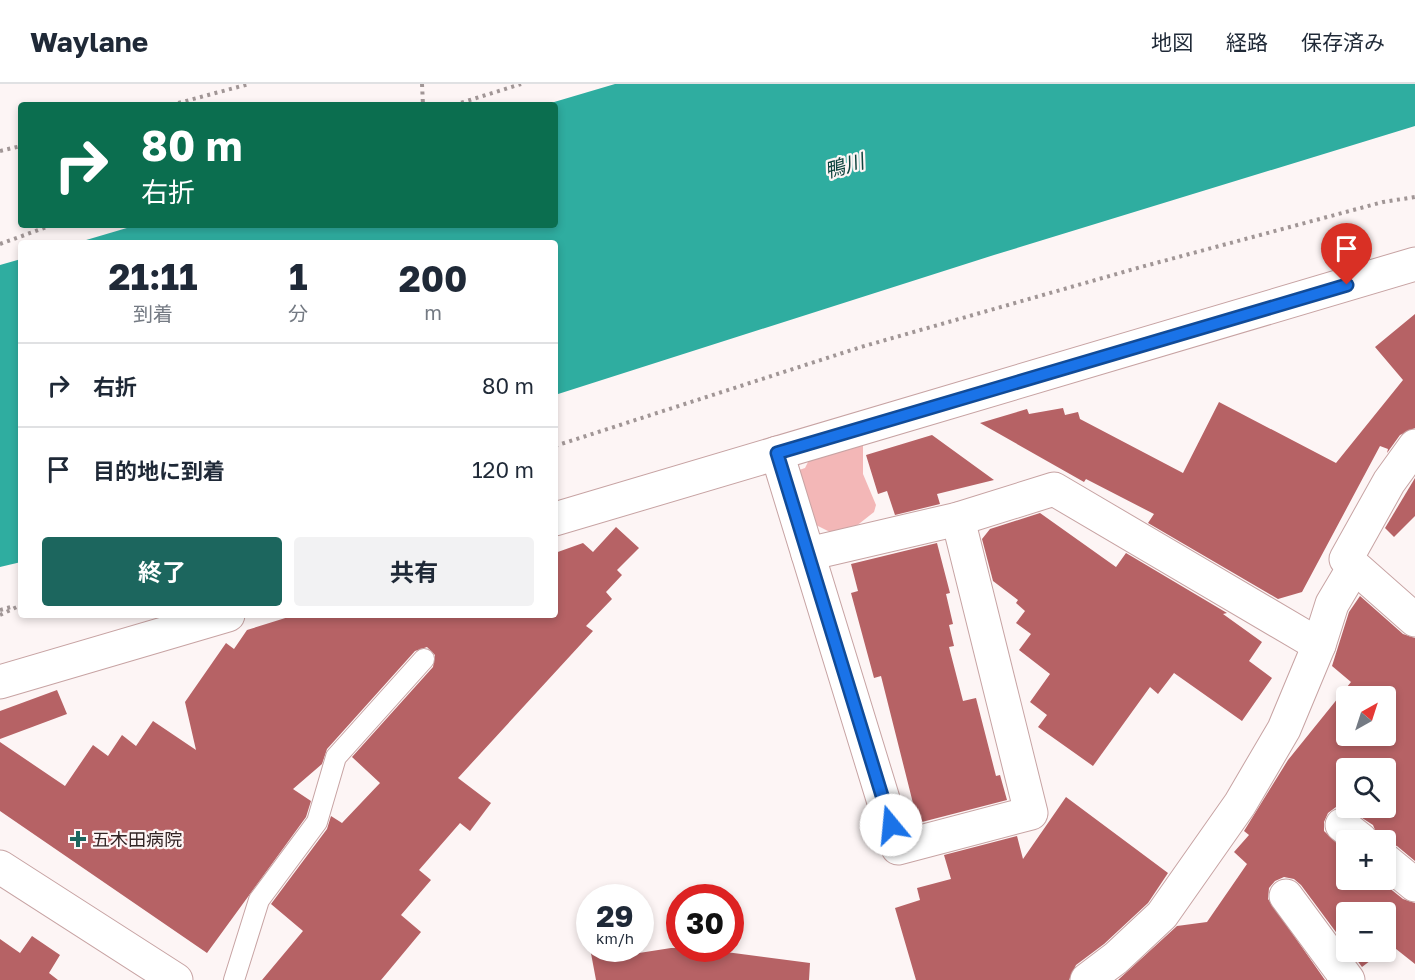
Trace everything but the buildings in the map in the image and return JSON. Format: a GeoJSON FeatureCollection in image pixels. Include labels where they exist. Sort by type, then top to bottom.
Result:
{"type":"FeatureCollection","features":[{"type":"Feature","properties":{"kind":"street"},"geometry":{"type":"LineString","coordinates":[[558,518],[1415,264]]}},
{"type":"Feature","properties":{"kind":"street"},"geometry":{"type":"LineString","coordinates":[[1415,446],[1389,482],[1346,559],[1415,620]]}},
{"type":"Feature","properties":{"kind":"street"},"geometry":{"type":"LineString","coordinates":[[777,453],[898,848],[1030,813],[958,519]]}},
{"type":"Feature","properties":{"kind":"street"},"geometry":{"type":"LineString","coordinates":[[808,554],[958,519],[1054,489],[1319,645]]}},
{"type":"Feature","properties":{"kind":"street"},"geometry":{"type":"LineString","coordinates":[[1087,980],[1116,958],[1162,915],[1240,804],[1284,729],[1319,645],[1332,603],[1354,567]]}},
{"type":"Feature","properties":{"kind":"street"},"geometry":{"type":"LineString","coordinates":[[0,682],[218,618]]}},
{"type":"Feature","properties":{"kind":"street"},"geometry":{"type":"LineString","coordinates":[[0,867],[176,980]]}},
{"type":"Feature","properties":{"kind":"street"},"geometry":{"type":"LineString","coordinates":[[1396,869],[1415,885]]}},
{"type":"Feature","properties":{"kind":"street"},"geometry":{"type":"LineString","coordinates":[[1286,896],[1348,980]]}},
{"type":"Feature","properties":{"kind":"lane"},"geometry":{"type":"LineString","coordinates":[[234,980],[259,900],[317,822],[336,757],[424,659]]}},
{"type":"Feature","properties":{"kind":"path"},"geometry":{"type":"LineString","coordinates":[[182,102],[249,84]]}},
{"type":"Feature","properties":{"kind":"path"},"geometry":{"type":"LineString","coordinates":[[422,84],[423,102]]}},
{"type":"Feature","properties":{"kind":"path"},"geometry":{"type":"LineString","coordinates":[[464,102],[521,84]]}},
{"type":"Feature","properties":{"kind":"path"},"geometry":{"type":"LineString","coordinates":[[0,151],[18,147]]}},
{"type":"Feature","properties":{"kind":"path"},"geometry":{"type":"LineString","coordinates":[[558,445],[861,347],[1141,267],[1383,202],[1415,197]]}},
{"type":"Feature","properties":{"kind":"path"},"geometry":{"type":"LineString","coordinates":[[0,244],[44,228]]}},
{"type":"Feature","properties":{"kind":"path"},"geometry":{"type":"LineString","coordinates":[[0,612],[18,606]]}},
{"type":"Feature","properties":{"kind":"shaded area"},"geometry":{"type":"Polygon","coordinates":[[[863,445],[863,474],[876,505],[874,512],[855,527],[832,533],[808,521],[796,471],[805,468],[812,454],[863,445]]]}},
{"type":"Feature","properties":{"kind":"water","name":"鴨川"},"geometry":{"type":"Polygon","coordinates":[[[615,84],[1415,84],[1415,126],[994,255],[558,394],[558,240],[86,240],[127,228],[558,228],[558,102],[554,102],[615,84]]]}},
{"type":"Feature","properties":{"kind":"water"},"geometry":{"type":"Polygon","coordinates":[[[18,260],[18,563],[0,567],[0,265],[18,260]]]}},
{"type":"Feature","properties":{"kind":"place","name":"五木田病院"},"geometry":{"type":"Point","coordinates":[78,839]}},
{"type":"Feature","properties":{"kind":"route"},"geometry":{"type":"LineString","coordinates":[[891,825],[777,453],[1347,285]]}}]}
